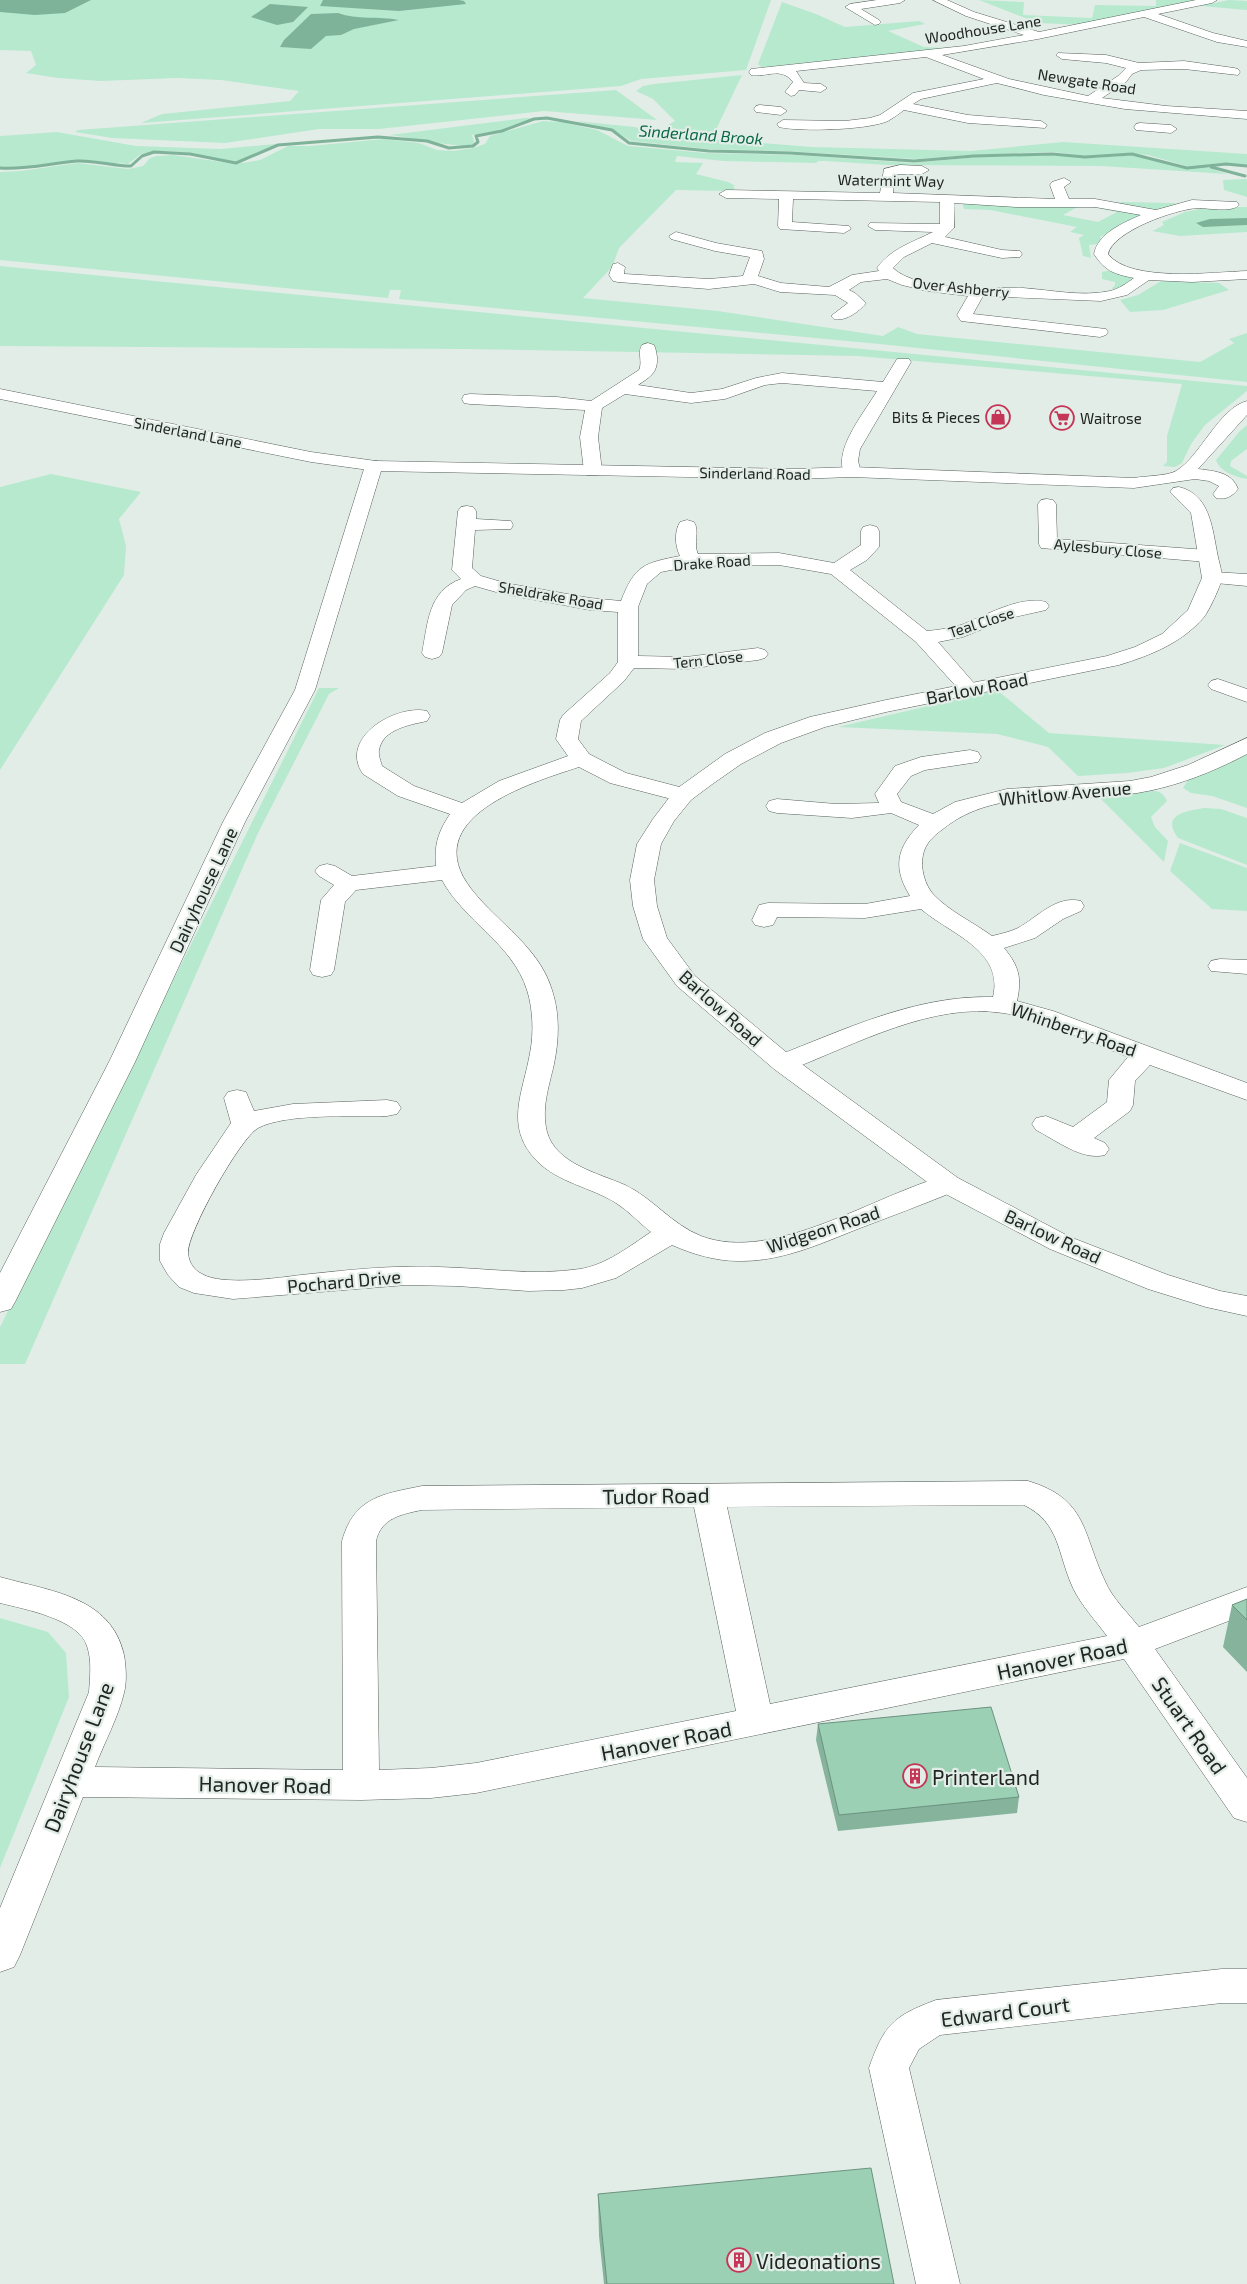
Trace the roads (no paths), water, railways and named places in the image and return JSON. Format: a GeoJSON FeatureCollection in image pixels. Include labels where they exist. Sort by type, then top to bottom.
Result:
{"type":"FeatureCollection","features":[{"type":"Feature","properties":{"kind":"street"},"geometry":{"type":"LineString","coordinates":[[838,1],[856,4],[900,0]]}},
{"type":"Feature","properties":{"kind":"street"},"geometry":{"type":"LineString","coordinates":[[938,0],[970,14],[1038,36]]}},
{"type":"Feature","properties":{"kind":"street","name":"Woodhouse Lane"},"geometry":{"type":"LineString","coordinates":[[755,72],[927,54],[1038,36],[1212,0]]}},
{"type":"Feature","properties":{"kind":"street"},"geometry":{"type":"LineString","coordinates":[[856,4],[850,8],[875,22]]}},
{"type":"Feature","properties":{"kind":"street"},"geometry":{"type":"LineString","coordinates":[[1146,14],[1175,22],[1209,37],[1247,44]]}},
{"type":"Feature","properties":{"kind":"street","name":"Newgate Road"},"geometry":{"type":"LineString","coordinates":[[927,54],[962,69],[995,80],[1041,91],[1161,108],[1247,115]]}},
{"type":"Feature","properties":{"kind":"street"},"geometry":{"type":"LineString","coordinates":[[1061,56],[1111,56],[1139,67]]}},
{"type":"Feature","properties":{"kind":"street"},"geometry":{"type":"LineString","coordinates":[[1092,99],[1122,79],[1128,71],[1139,67],[1184,65],[1234,76]]}},
{"type":"Feature","properties":{"kind":"street"},"geometry":{"type":"LineString","coordinates":[[782,69],[796,77],[799,82],[794,89],[821,88]]}},
{"type":"Feature","properties":{"kind":"street"},"geometry":{"type":"LineString","coordinates":[[760,109],[785,110],[778,116],[782,127],[863,124],[884,118],[910,100],[924,94],[995,80]]}},
{"type":"Feature","properties":{"kind":"street"},"geometry":{"type":"LineString","coordinates":[[902,106],[932,110],[968,119],[1043,125]]}},
{"type":"Feature","properties":{"kind":"street"},"geometry":{"type":"LineString","coordinates":[[1157,127],[1161,108]]}},
{"type":"Feature","properties":{"kind":"street"},"geometry":{"type":"LineString","coordinates":[[1140,127],[1171,129]]}},
{"type":"Feature","properties":{"kind":"street"},"geometry":{"type":"LineString","coordinates":[[886,196],[889,172],[900,169],[922,170]]}},
{"type":"Feature","properties":{"kind":"street"},"geometry":{"type":"LineString","coordinates":[[1059,202],[1057,185],[1064,182]]}},
{"type":"Feature","properties":{"kind":"street","name":"Watermint Way"},"geometry":{"type":"LineString","coordinates":[[727,187],[747,194],[947,198],[1016,203],[1097,203],[1157,214]]}},
{"type":"Feature","properties":{"kind":"street"},"geometry":{"type":"LineString","coordinates":[[1183,192],[1201,194],[1210,204]]}},
{"type":"Feature","properties":{"kind":"street"},"geometry":{"type":"LineString","coordinates":[[786,195],[785,226],[844,229]]}},
{"type":"Feature","properties":{"kind":"street"},"geometry":{"type":"LineString","coordinates":[[875,226],[947,228],[947,198]]}},
{"type":"Feature","properties":{"kind":"street"},"geometry":{"type":"LineString","coordinates":[[1232,205],[1210,204],[1175,208],[1157,214],[1111,236],[1101,247],[1101,254],[1108,263],[1145,276],[1176,279],[1247,275]]}},
{"type":"Feature","properties":{"kind":"street","name":"Over Ashberry"},"geometry":{"type":"LineString","coordinates":[[947,228],[941,236],[890,259],[884,268],[888,274],[919,285],[978,292],[1098,297],[1122,292],[1145,276]]}},
{"type":"Feature","properties":{"kind":"street"},"geometry":{"type":"LineString","coordinates":[[676,236],[715,247],[757,254],[758,259],[750,275],[751,279],[754,280]]}},
{"type":"Feature","properties":{"kind":"street"},"geometry":{"type":"LineString","coordinates":[[933,239],[1002,254],[1015,254]]}},
{"type":"Feature","properties":{"kind":"street"},"geometry":{"type":"LineString","coordinates":[[618,267],[616,275],[618,278],[709,284],[754,280],[780,287],[817,292],[835,290],[857,278],[888,274]]}},
{"type":"Feature","properties":{"kind":"street"},"geometry":{"type":"LineString","coordinates":[[835,290],[850,296],[858,303],[839,316]]}},
{"type":"Feature","properties":{"kind":"street"},"geometry":{"type":"LineString","coordinates":[[978,292],[965,315],[966,318],[1104,326],[1108,305],[1098,297]]}},
{"type":"Feature","properties":{"kind":"street"},"geometry":{"type":"LineString","coordinates":[[470,399],[557,402],[594,406],[646,373],[649,366],[648,348]]}},
{"type":"Feature","properties":{"kind":"street"},"geometry":{"type":"LineString","coordinates":[[852,472],[849,461],[851,449],[903,362]]}},
{"type":"Feature","properties":{"kind":"street"},"geometry":{"type":"LineString","coordinates":[[629,384],[691,398],[725,394],[762,381],[782,378],[888,387]]}},
{"type":"Feature","properties":{"kind":"street","name":"Sinderland Lane"},"geometry":{"type":"LineString","coordinates":[[0,394],[311,457],[376,466]]}},
{"type":"Feature","properties":{"kind":"street"},"geometry":{"type":"LineString","coordinates":[[593,471],[589,438],[594,406]]}},
{"type":"Feature","properties":{"kind":"street"},"geometry":{"type":"LineString","coordinates":[[1247,406],[1220,430],[1202,455],[1177,483],[1200,512],[1209,567],[1247,580]]}},
{"type":"Feature","properties":{"kind":"street"},"geometry":{"type":"LineString","coordinates":[[1200,512],[1221,487],[1203,467],[1202,455]]}},
{"type":"Feature","properties":{"kind":"street","name":"Sinderland Road"},"geometry":{"type":"LineString","coordinates":[[376,466],[796,474],[852,472],[1047,482],[1177,483],[1200,497],[1221,487],[1247,483]]}},
{"type":"Feature","properties":{"kind":"street","name":"Dairyhouse Lane"},"geometry":{"type":"LineString","coordinates":[[0,1302],[122,1062],[234,822],[305,690],[325,630],[344,559],[373,469],[376,466]]}},
{"type":"Feature","properties":{"kind":"street","name":"Sinderland Road"},"geometry":{"type":"LineString","coordinates":[[1221,487],[1247,492]]}},
{"type":"Feature","properties":{"kind":"street","name":"Aylesbury Close"},"geometry":{"type":"LineString","coordinates":[[1047,504],[1048,544],[1209,567]]}},
{"type":"Feature","properties":{"kind":"street","name":"Sheldrake Road"},"geometry":{"type":"LineString","coordinates":[[504,525],[467,518],[462,570],[474,580],[504,588],[590,604],[628,607]]}},
{"type":"Feature","properties":{"kind":"street"},"geometry":{"type":"LineString","coordinates":[[687,526],[685,547],[691,560]]}},
{"type":"Feature","properties":{"kind":"street"},"geometry":{"type":"LineString","coordinates":[[837,569],[860,556],[870,546],[870,531]]}},
{"type":"Feature","properties":{"kind":"street","name":"Drake Road"},"geometry":{"type":"LineString","coordinates":[[628,662],[628,607],[638,580],[655,567],[691,560],[779,559],[837,569],[923,638],[970,690]]}},
{"type":"Feature","properties":{"kind":"street","name":"Barlow Road"},"geometry":{"type":"LineString","coordinates":[[1209,567],[1197,613],[1169,638],[1142,651],[1112,661],[848,714],[773,738],[733,759],[683,795],[664,819],[649,844],[643,875],[645,906],[655,939],[686,981],[783,1063],[948,1184],[1060,1243],[1158,1282],[1217,1300],[1247,1306]]}},
{"type":"Feature","properties":{"kind":"street","name":"Sheldrake Road"},"geometry":{"type":"LineString","coordinates":[[432,653],[442,603],[459,586],[474,580]]}},
{"type":"Feature","properties":{"kind":"street","name":"Teal Close"},"geometry":{"type":"LineString","coordinates":[[923,638],[971,628],[1004,613],[1039,606]]}},
{"type":"Feature","properties":{"kind":"street","name":"Tern Close"},"geometry":{"type":"LineString","coordinates":[[628,662],[686,664],[758,654]]}},
{"type":"Feature","properties":{"kind":"street"},"geometry":{"type":"LineString","coordinates":[[628,662],[617,677],[571,720],[567,739],[581,759],[618,778],[683,795]]}},
{"type":"Feature","properties":{"kind":"street"},"geometry":{"type":"LineString","coordinates":[[1218,685],[1247,696]]}},
{"type":"Feature","properties":{"kind":"street"},"geometry":{"type":"LineString","coordinates":[[419,716],[393,722],[376,736],[368,751],[371,769],[406,791],[465,812]]}},
{"type":"Feature","properties":{"kind":"street","name":"Whitlow Avenue"},"geometry":{"type":"LineString","coordinates":[[1004,1005],[1009,981],[1006,969],[999,958],[987,946],[925,901],[914,886],[910,872],[910,857],[917,840],[934,823],[958,808],[1004,796],[1047,791],[1140,786],[1179,776],[1247,745]]}},
{"type":"Feature","properties":{"kind":"street"},"geometry":{"type":"LineString","coordinates":[[934,823],[892,806],[886,794],[903,771],[921,764],[970,757]]}},
{"type":"Feature","properties":{"kind":"street","name":"Widgeon Road"},"geometry":{"type":"LineString","coordinates":[[581,759],[491,793],[465,812],[450,832],[444,858],[449,872],[464,896],[515,947],[538,985],[545,1019],[543,1054],[532,1089],[531,1108],[534,1135],[546,1156],[576,1174],[628,1197],[670,1234],[714,1249],[742,1252],[773,1249],[811,1237],[948,1184]]}},
{"type":"Feature","properties":{"kind":"street"},"geometry":{"type":"LineString","coordinates":[[777,806],[835,810],[883,810],[892,806]]}},
{"type":"Feature","properties":{"kind":"street"},"geometry":{"type":"LineString","coordinates":[[326,871],[348,884],[449,872]]}},
{"type":"Feature","properties":{"kind":"street"},"geometry":{"type":"LineString","coordinates":[[322,970],[333,900],[348,884]]}},
{"type":"Feature","properties":{"kind":"street"},"geometry":{"type":"LineString","coordinates":[[764,920],[768,910],[865,911],[925,901]]}},
{"type":"Feature","properties":{"kind":"street"},"geometry":{"type":"LineString","coordinates":[[987,946],[1026,933],[1054,914],[1072,906]]}},
{"type":"Feature","properties":{"kind":"street"},"geometry":{"type":"LineString","coordinates":[[1220,966],[1247,967]]}},
{"type":"Feature","properties":{"kind":"street","name":"Whinberry Road"},"geometry":{"type":"LineString","coordinates":[[783,1063],[899,1018],[936,1008],[972,1004],[1004,1005],[1044,1016],[1247,1092]]}},
{"type":"Feature","properties":{"kind":"street"},"geometry":{"type":"LineString","coordinates":[[1046,1124],[1086,1144],[1120,1105],[1122,1080],[1145,1054]]}},
{"type":"Feature","properties":{"kind":"street","name":"Pochard Drive"},"geometry":{"type":"LineString","coordinates":[[387,1108],[275,1113],[241,1111],[228,1145],[177,1235],[173,1256],[179,1270],[194,1282],[228,1290],[374,1276],[440,1276],[530,1283],[558,1282],[585,1278],[628,1260],[670,1234]]}},
{"type":"Feature","properties":{"kind":"street","name":"Tudor Road"},"geometry":{"type":"LineString","coordinates":[[361,1785],[359,1541],[363,1525],[387,1505],[422,1498],[1028,1493],[1048,1503],[1064,1518],[1090,1588],[1132,1644]]}},
{"type":"Feature","properties":{"kind":"street"},"geometry":{"type":"LineString","coordinates":[[708,1495],[756,1721]]}},
{"type":"Feature","properties":{"kind":"street","name":"Dairyhouse Lane"},"geometry":{"type":"LineString","coordinates":[[0,1590],[81,1616],[96,1628],[104,1639],[108,1653],[110,1673],[107,1692],[0,1955]]}},
{"type":"Feature","properties":{"kind":"street","name":"Hanover Road"},"geometry":{"type":"LineString","coordinates":[[71,1782],[361,1785],[431,1783],[476,1778],[1132,1644],[1247,1600]]}},
{"type":"Feature","properties":{"kind":"street","name":"Stuart Road"},"geometry":{"type":"LineString","coordinates":[[1132,1644],[1247,1807]]}},
{"type":"Feature","properties":{"kind":"street","name":"Edward Court"},"geometry":{"type":"LineString","coordinates":[[938,2284],[889,2068],[897,2044],[912,2029],[936,2018],[1222,1986],[1247,1986]]}},
{"type":"Feature","properties":{"kind":"waterway","name":"Sinderland Brook"},"geometry":{"type":"LineString","coordinates":[[0,168],[29,167],[77,161],[131,166],[142,156],[154,152],[190,154],[236,163],[278,145],[378,137],[427,141],[449,148],[473,146],[478,142],[476,136],[502,131],[534,119],[547,118],[612,130],[629,143],[709,151],[790,153],[914,161],[974,156],[1052,154],[1085,157],[1132,154],[1187,168],[1226,164],[1247,166]]}},
{"type":"Feature","properties":{"kind":"waterway"},"geometry":{"type":"LineString","coordinates":[[1211,167],[1245,176]]}},
{"type":"Feature","properties":{"kind":"place","name":"Bits & Pieces"},"geometry":{"type":"Point","coordinates":[998,417]}},
{"type":"Feature","properties":{"kind":"place","name":"Waitrose"},"geometry":{"type":"Point","coordinates":[1062,418]}},
{"type":"Feature","properties":{"kind":"place","name":"Printerland"},"geometry":{"type":"Point","coordinates":[915,1776]}},
{"type":"Feature","properties":{"kind":"place","name":"Videonations"},"geometry":{"type":"Point","coordinates":[739,2260]}}]}
